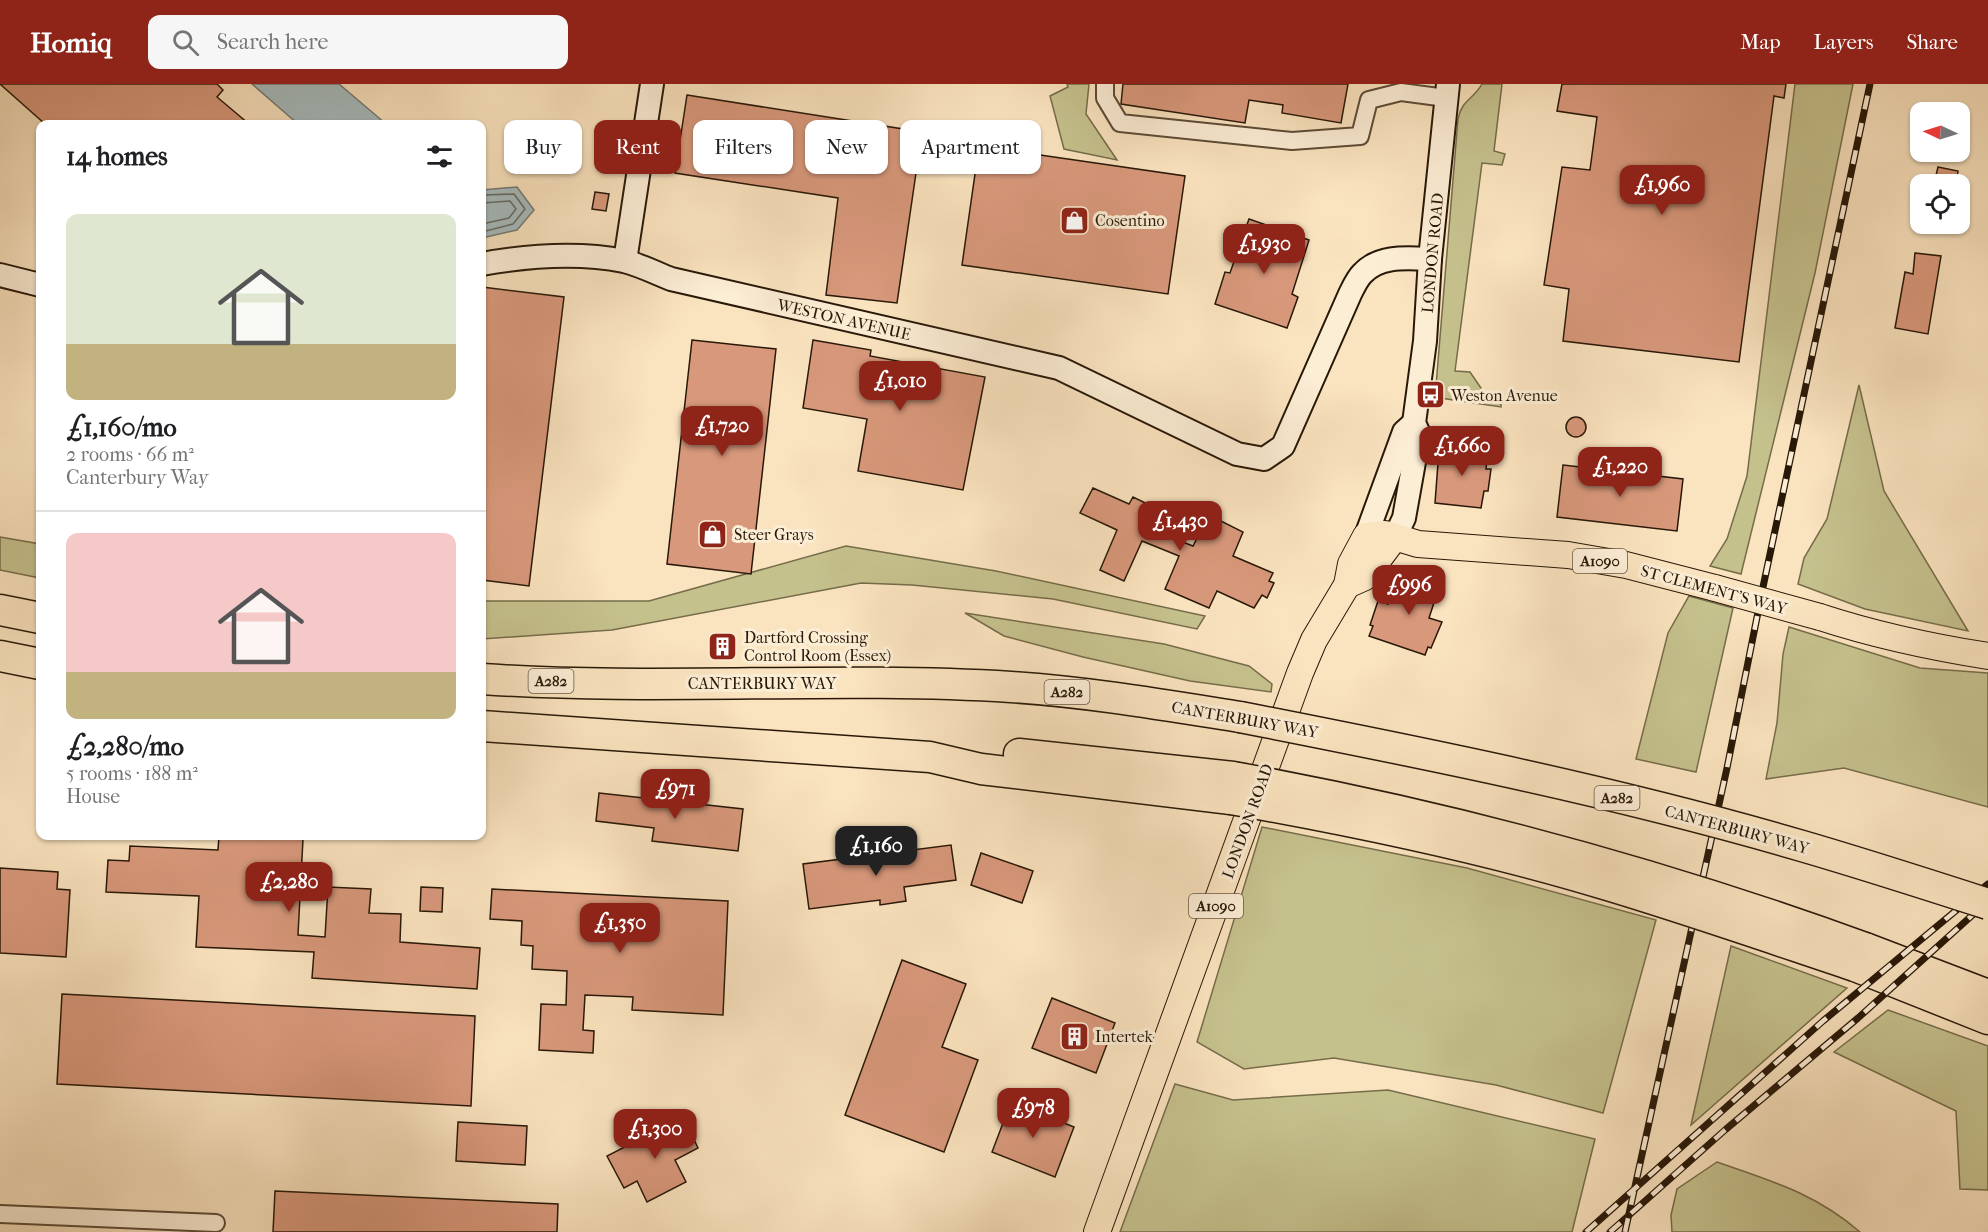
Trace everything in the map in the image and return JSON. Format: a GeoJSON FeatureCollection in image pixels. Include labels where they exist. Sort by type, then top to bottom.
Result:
{"type":"FeatureCollection","features":[{"type":"Feature","properties":{"kind":"highway"},"geometry":{"type":"LineString","coordinates":[[0,610],[36,617]]}},
{"type":"Feature","properties":{"kind":"highway"},"geometry":{"type":"LineString","coordinates":[[0,656],[36,663]]}},
{"type":"Feature","properties":{"kind":"highway","name":"CANTERBURY WAY"},"geometry":{"type":"LineString","coordinates":[[486,679],[621,683],[1011,687],[1099,695],[1240,717],[1390,746],[1660,808],[1801,846],[1988,904]]}},
{"type":"Feature","properties":{"kind":"highway"},"geometry":{"type":"LineString","coordinates":[[486,726],[930,757],[981,769],[1232,788],[1602,884],[1814,952],[1940,988],[1988,994]]}},
{"type":"Feature","properties":{"kind":"highway"},"geometry":{"type":"LineString","coordinates":[[1940,988],[1988,1019]]}},
{"type":"Feature","properties":{"kind":"main road","name":"ST CLEMENT'S WAY"},"geometry":{"type":"LineString","coordinates":[[1366,536],[1385,534],[1418,544],[1568,555],[1626,565],[1820,617],[1863,631],[1988,656]]}},
{"type":"Feature","properties":{"kind":"main road","name":"LONDON ROAD"},"geometry":{"type":"LineString","coordinates":[[1097,1232],[1300,673],[1314,640],[1347,585],[1351,564],[1366,536]]}},
{"type":"Feature","properties":{"kind":"main road","name":"LONDON ROAD"},"geometry":{"type":"LineString","coordinates":[[1347,585],[1365,577],[1395,537]]}},
{"type":"Feature","properties":{"kind":"street"},"geometry":{"type":"LineString","coordinates":[[625,261],[652,84]]}},
{"type":"Feature","properties":{"kind":"street"},"geometry":{"type":"LineString","coordinates":[[1106,84],[1105,98],[1120,123],[1292,141],[1360,136],[1369,100],[1396,88],[1447,91]]}},
{"type":"Feature","properties":{"kind":"street","name":"LONDON ROAD"},"geometry":{"type":"LineString","coordinates":[[1395,537],[1404,518],[1419,434],[1414,423],[1425,341],[1430,259],[1447,91]]}},
{"type":"Feature","properties":{"kind":"street","name":"WESTON AVENUE"},"geometry":{"type":"LineString","coordinates":[[486,263],[507,259],[578,256],[625,261],[671,279],[1059,368],[1236,454],[1264,459],[1283,446],[1350,294],[1363,273],[1383,260],[1430,259]]}},
{"type":"Feature","properties":{"kind":"street"},"geometry":{"type":"LineString","coordinates":[[0,274],[36,284]]}},
{"type":"Feature","properties":{"kind":"street","name":"LONDON ROAD"},"geometry":{"type":"LineString","coordinates":[[1366,536],[1404,432],[1414,423]]}},
{"type":"Feature","properties":{"kind":"street"},"geometry":{"type":"LineString","coordinates":[[0,1214],[216,1223]]}},
{"type":"Feature","properties":{"kind":"shaded area"},"geometry":{"type":"Polygon","coordinates":[[[1067,84],[1089,84],[1086,114],[1117,160],[1064,149],[1050,96],[1068,87],[1067,84]]]}},
{"type":"Feature","properties":{"kind":"shaded area"},"geometry":{"type":"Polygon","coordinates":[[[1482,84],[1502,84],[1494,151],[1505,154],[1502,165],[1482,163],[1455,371],[1470,372],[1483,391],[1501,397],[1501,407],[1440,398],[1436,386],[1458,119],[1462,107],[1482,84]]]}},
{"type":"Feature","properties":{"kind":"shaded area"},"geometry":{"type":"Polygon","coordinates":[[[1795,84],[1853,84],[1815,273],[1741,574],[1710,566],[1727,539],[1747,476],[1795,84]]]}},
{"type":"Feature","properties":{"kind":"shaded area"},"geometry":{"type":"Polygon","coordinates":[[[1859,385],[1884,491],[1968,631],[1865,609],[1798,584],[1804,558],[1827,519],[1859,385]]]}},
{"type":"Feature","properties":{"kind":"shaded area"},"geometry":{"type":"Polygon","coordinates":[[[0,537],[36,543],[36,577],[0,570],[0,537]]]}},
{"type":"Feature","properties":{"kind":"shaded area"},"geometry":{"type":"Polygon","coordinates":[[[846,546],[996,571],[1205,616],[1197,629],[1053,599],[912,585],[861,583],[612,630],[486,639],[486,601],[649,601],[846,546]]]}},
{"type":"Feature","properties":{"kind":"shaded area"},"geometry":{"type":"Polygon","coordinates":[[[1689,596],[1733,608],[1696,772],[1636,759],[1668,633],[1689,596]]]}},
{"type":"Feature","properties":{"kind":"shaded area"},"geometry":{"type":"Polygon","coordinates":[[[965,613],[1164,644],[1249,666],[1272,684],[1271,692],[1190,681],[1083,657],[1004,636],[965,613]]]}},
{"type":"Feature","properties":{"kind":"shaded area"},"geometry":{"type":"Polygon","coordinates":[[[1789,627],[1920,668],[1988,673],[1988,807],[1844,768],[1766,779],[1777,723],[1783,654],[1789,627]]]}},
{"type":"Feature","properties":{"kind":"shaded area"},"geometry":{"type":"Polygon","coordinates":[[[1262,827],[1467,868],[1656,920],[1603,1113],[1496,1085],[1334,1058],[1244,1069],[1197,1042],[1262,827]]]}},
{"type":"Feature","properties":{"kind":"shaded area"},"geometry":{"type":"Polygon","coordinates":[[[1731,946],[1847,988],[1691,1125],[1731,946]]]}},
{"type":"Feature","properties":{"kind":"shaded area"},"geometry":{"type":"Polygon","coordinates":[[[1888,1010],[1988,1046],[1988,1190],[1960,1189],[1956,1111],[1834,1052],[1888,1010]]]}},
{"type":"Feature","properties":{"kind":"shaded area"},"geometry":{"type":"Polygon","coordinates":[[[1175,1084],[1233,1100],[1388,1090],[1595,1139],[1572,1232],[1120,1232],[1175,1084]]]}},
{"type":"Feature","properties":{"kind":"shaded area"},"geometry":{"type":"Polygon","coordinates":[[[1717,1162],[1792,1189],[1826,1207],[1860,1232],[1672,1232],[1671,1215],[1677,1189],[1717,1162]]]}},
{"type":"Feature","properties":{"kind":"water"},"geometry":{"type":"Polygon","coordinates":[[[252,84],[339,84],[381,120],[293,120],[252,84]]]}},
{"type":"Feature","properties":{"kind":"water"},"geometry":{"type":"Polygon","coordinates":[[[517,187],[534,210],[517,230],[486,237],[486,190],[517,187]]]}},
{"type":"Feature","properties":{"kind":"building"},"geometry":{"type":"Polygon","coordinates":[[[0,84],[217,84],[223,90],[217,97],[244,120],[40,120],[0,84]]]}},
{"type":"Feature","properties":{"kind":"building"},"geometry":{"type":"Polygon","coordinates":[[[1123,84],[1348,84],[1341,123],[1282,113],[1283,105],[1249,100],[1245,123],[1121,104],[1123,84]]]}},
{"type":"Feature","properties":{"kind":"building"},"geometry":{"type":"Polygon","coordinates":[[[1562,84],[1786,84],[1784,98],[1774,96],[1739,362],[1563,341],[1569,289],[1544,285],[1562,167],[1590,170],[1597,117],[1557,111],[1562,84]]]}},
{"type":"Feature","properties":{"kind":"building"},"geometry":{"type":"Polygon","coordinates":[[[687,95],[846,120],[805,120],[805,174],[888,174],[888,127],[900,129],[900,174],[916,174],[897,303],[826,295],[838,198],[681,174],[681,134],[687,95]]]}},
{"type":"Feature","properties":{"kind":"building","name":"Cosentino"},"geometry":{"type":"Polygon","coordinates":[[[1041,155],[1185,176],[1168,294],[962,265],[975,174],[1041,174],[1041,155]]]}},
{"type":"Feature","properties":{"kind":"building"},"geometry":{"type":"Polygon","coordinates":[[[1938,167],[1958,171],[1958,174],[1936,174],[1938,167]]]}},
{"type":"Feature","properties":{"kind":"building"},"geometry":{"type":"Polygon","coordinates":[[[595,192],[609,194],[606,211],[592,209],[595,192]]]}},
{"type":"Feature","properties":{"kind":"building"},"geometry":{"type":"Polygon","coordinates":[[[1249,219],[1309,240],[1292,294],[1298,297],[1287,328],[1215,304],[1225,272],[1230,273],[1249,219]]]}},
{"type":"Feature","properties":{"kind":"building"},"geometry":{"type":"Polygon","coordinates":[[[1915,253],[1941,256],[1928,334],[1895,328],[1905,272],[1913,274],[1915,253]]]}},
{"type":"Feature","properties":{"kind":"building"},"geometry":{"type":"Polygon","coordinates":[[[486,287],[564,297],[529,586],[486,581],[486,287]]]}},
{"type":"Feature","properties":{"kind":"building"},"geometry":{"type":"Polygon","coordinates":[[[692,340],[776,349],[751,574],[667,564],[692,340]]]}},
{"type":"Feature","properties":{"kind":"building"},"geometry":{"type":"Polygon","coordinates":[[[813,340],[871,350],[870,356],[985,377],[963,490],[858,471],[867,419],[803,408],[813,340]]]}},
{"type":"Feature","properties":{"kind":"building"},"geometry":{"type":"Polygon","coordinates":[[[1576,417],[1583,420],[1586,427],[1583,434],[1576,437],[1569,434],[1566,427],[1569,420],[1576,417]]]}},
{"type":"Feature","properties":{"kind":"building"},"geometry":{"type":"Polygon","coordinates":[[[1442,447],[1488,451],[1486,469],[1491,469],[1488,491],[1484,491],[1481,508],[1435,503],[1438,463],[1441,463],[1442,447]]]}},
{"type":"Feature","properties":{"kind":"building"},"geometry":{"type":"Polygon","coordinates":[[[1563,465],[1683,479],[1677,531],[1557,517],[1563,465]]]}},
{"type":"Feature","properties":{"kind":"building"},"geometry":{"type":"Polygon","coordinates":[[[1093,488],[1129,504],[1133,497],[1158,509],[1154,516],[1173,525],[1167,536],[1193,546],[1209,515],[1243,532],[1233,556],[1273,573],[1269,581],[1274,583],[1267,598],[1262,595],[1254,608],[1217,591],[1209,608],[1165,589],[1179,556],[1142,541],[1124,581],[1100,570],[1117,530],[1080,513],[1093,488]]]}},
{"type":"Feature","properties":{"kind":"building"},"geometry":{"type":"Polygon","coordinates":[[[1413,572],[1441,581],[1429,618],[1442,622],[1431,648],[1428,647],[1425,655],[1369,636],[1378,601],[1388,604],[1395,584],[1407,588],[1413,572]]]}},
{"type":"Feature","properties":{"kind":"building","name":"Dartford Crossing Control Room (Essex)"},"geometry":{"type":"Polygon","coordinates":[[[715,639],[730,639],[730,653],[715,653],[715,639]]]}},
{"type":"Feature","properties":{"kind":"building"},"geometry":{"type":"Polygon","coordinates":[[[599,793],[743,809],[738,851],[652,841],[654,828],[596,821],[599,793]]]}},
{"type":"Feature","properties":{"kind":"building"},"geometry":{"type":"Polygon","coordinates":[[[219,840],[303,840],[298,935],[325,937],[328,887],[371,889],[369,913],[401,914],[400,942],[480,948],[477,989],[312,978],[314,952],[196,947],[199,896],[106,892],[108,860],[129,861],[130,846],[218,850],[219,840]]]}},
{"type":"Feature","properties":{"kind":"building"},"geometry":{"type":"Polygon","coordinates":[[[951,845],[956,880],[904,887],[906,901],[880,905],[880,900],[809,909],[803,864],[951,845]]]}},
{"type":"Feature","properties":{"kind":"building"},"geometry":{"type":"Polygon","coordinates":[[[981,853],[1033,871],[1022,903],[971,885],[981,853]]]}},
{"type":"Feature","properties":{"kind":"building"},"geometry":{"type":"Polygon","coordinates":[[[0,868],[58,872],[57,889],[70,890],[66,957],[0,953],[0,868]]]}},
{"type":"Feature","properties":{"kind":"building"},"geometry":{"type":"Polygon","coordinates":[[[421,887],[443,888],[442,912],[420,911],[421,887]]]}},
{"type":"Feature","properties":{"kind":"building"},"geometry":{"type":"Polygon","coordinates":[[[492,889],[728,901],[723,1015],[632,1010],[633,997],[585,995],[583,1030],[594,1031],[593,1053],[539,1050],[541,1004],[566,1005],[567,971],[532,969],[533,946],[521,945],[522,921],[490,919],[492,889]]]}},
{"type":"Feature","properties":{"kind":"building"},"geometry":{"type":"Polygon","coordinates":[[[902,960],[966,984],[942,1047],[978,1060],[944,1152],[845,1115],[902,960]]]}},
{"type":"Feature","properties":{"kind":"building"},"geometry":{"type":"Polygon","coordinates":[[[62,994],[475,1016],[471,1106],[57,1084],[62,994]]]}},
{"type":"Feature","properties":{"kind":"building","name":"Intertek"},"geometry":{"type":"Polygon","coordinates":[[[1052,998],[1115,1023],[1096,1073],[1032,1048],[1052,998]]]}},
{"type":"Feature","properties":{"kind":"building"},"geometry":{"type":"Polygon","coordinates":[[[1011,1102],[1074,1127],[1055,1177],[992,1152],[1011,1102]]]}},
{"type":"Feature","properties":{"kind":"building"},"geometry":{"type":"Polygon","coordinates":[[[683,1117],[698,1148],[675,1160],[686,1182],[647,1202],[637,1181],[624,1188],[607,1156],[683,1117]]]}},
{"type":"Feature","properties":{"kind":"building"},"geometry":{"type":"Polygon","coordinates":[[[458,1122],[527,1126],[525,1165],[456,1161],[458,1122]]]}},
{"type":"Feature","properties":{"kind":"building"},"geometry":{"type":"Polygon","coordinates":[[[275,1191],[558,1204],[557,1232],[273,1232],[275,1191]]]}},
{"type":"Feature","properties":{"kind":"railway"},"geometry":{"type":"LineString","coordinates":[[1625,1232],[1727,768],[1763,587],[1870,84]]}},
{"type":"Feature","properties":{"kind":"railway"},"geometry":{"type":"LineString","coordinates":[[1586,1232],[1823,1021],[1988,884]]}},
{"type":"Feature","properties":{"kind":"railway"},"geometry":{"type":"LineString","coordinates":[[1610,1232],[1725,1130],[1858,1018],[1988,901]]}},
{"type":"Feature","properties":{"kind":"place","name":"Cosentino"},"geometry":{"type":"Point","coordinates":[1074,220]}},
{"type":"Feature","properties":{"kind":"place","name":"Weston Avenue"},"geometry":{"type":"Point","coordinates":[1430,395]}},
{"type":"Feature","properties":{"kind":"place","name":"Steer Grays"},"geometry":{"type":"Point","coordinates":[713,534]}},
{"type":"Feature","properties":{"kind":"place","name":"Dartford Crossing Control Room (Essex)"},"geometry":{"type":"Point","coordinates":[723,646]}},
{"type":"Feature","properties":{"kind":"place","name":"Intertek"},"geometry":{"type":"Point","coordinates":[1074,1036]}}]}
